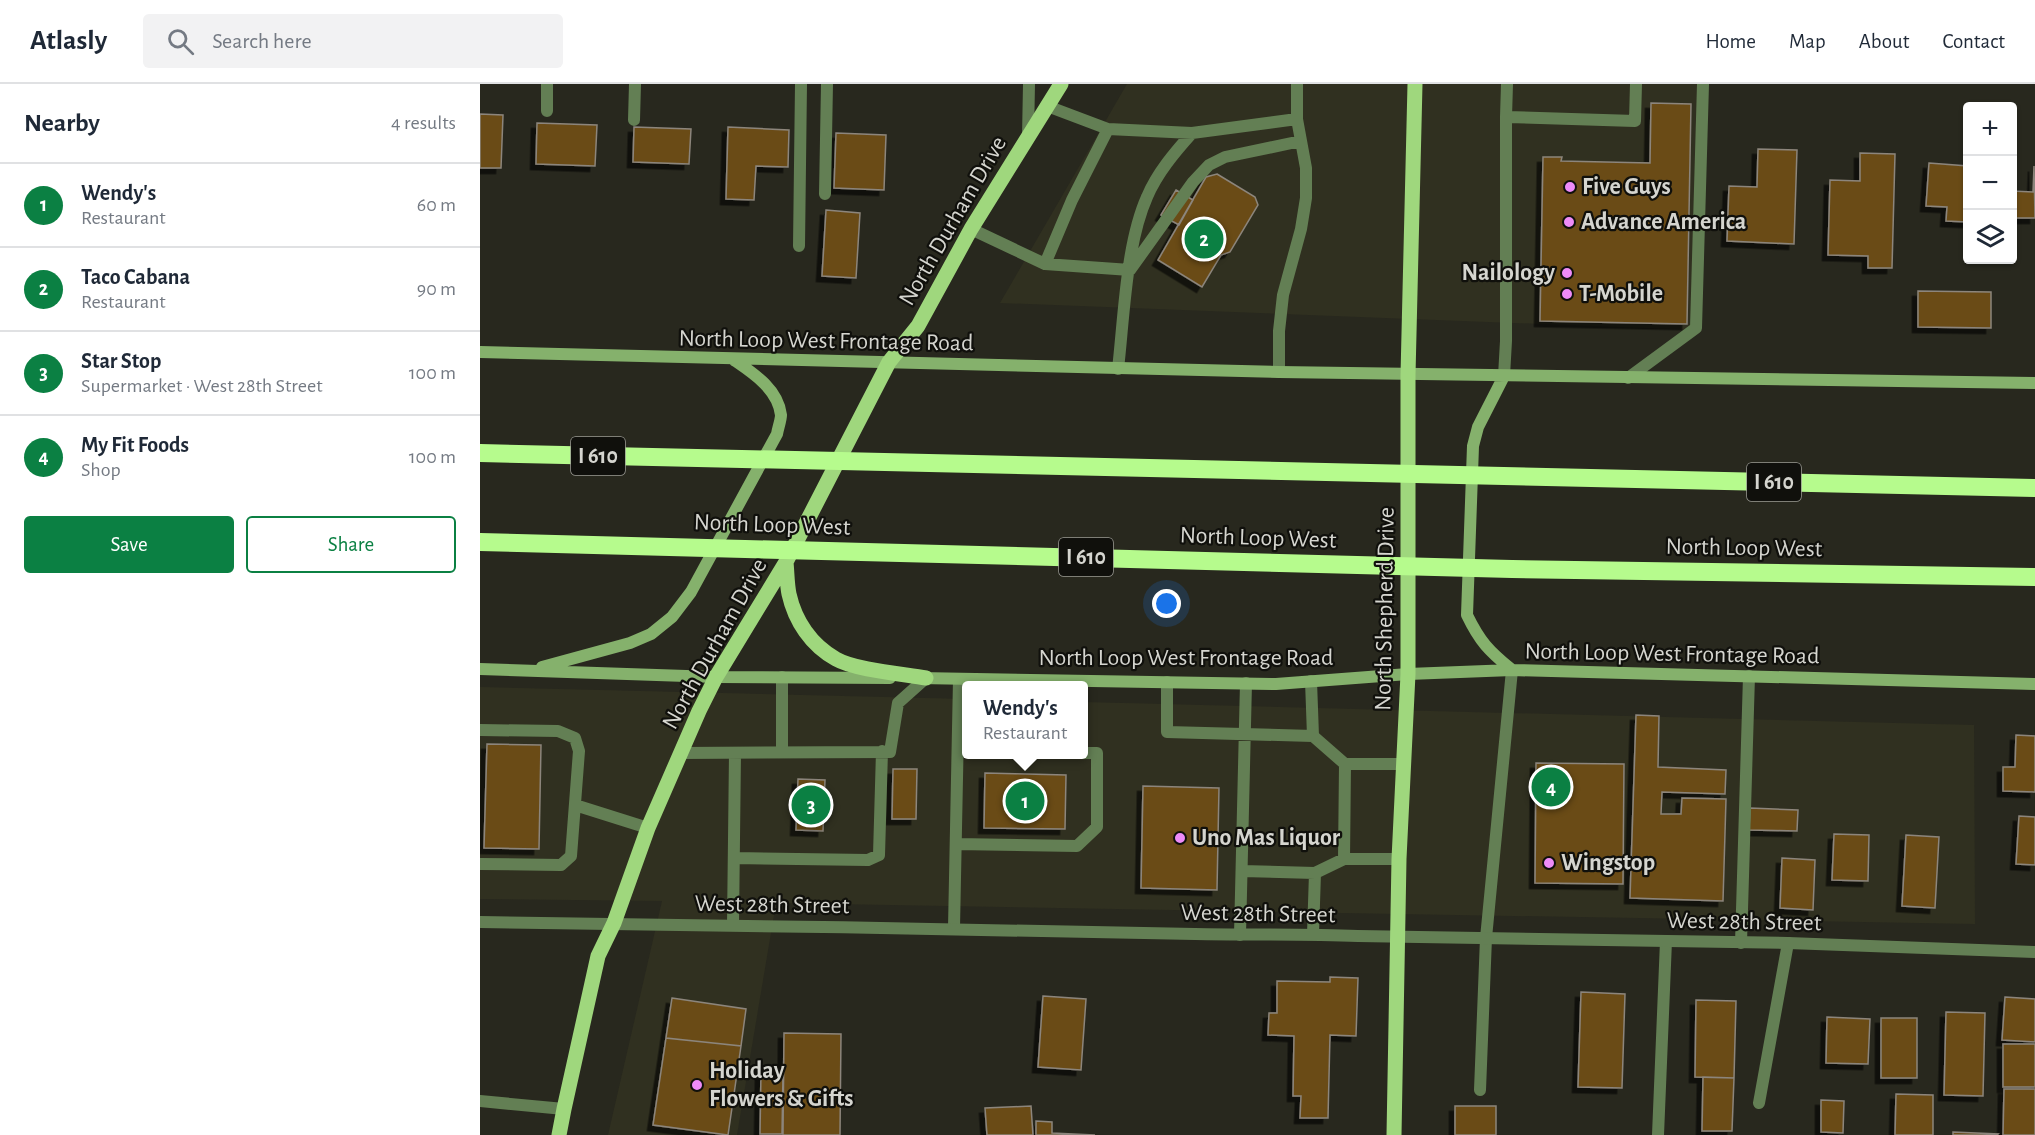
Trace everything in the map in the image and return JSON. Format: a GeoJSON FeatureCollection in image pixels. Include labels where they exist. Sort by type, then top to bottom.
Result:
{"type":"FeatureCollection","features":[{"type":"Feature","properties":{"kind":"highway","name":"I 610"},"geometry":{"type":"LineString","coordinates":[[480,453],[2035,488]]}},
{"type":"Feature","properties":{"kind":"highway","name":"North Loop West"},"geometry":{"type":"LineString","coordinates":[[480,542],[1512,568],[2035,577]]}},
{"type":"Feature","properties":{"kind":"highway"},"geometry":{"type":"LineString","coordinates":[[1907,574],[2035,589]]}},
{"type":"Feature","properties":{"kind":"main road","name":"North Durham Drive"},"geometry":{"type":"LineString","coordinates":[[560,1135],[598,956],[614,923],[648,828],[716,676],[786,562],[890,362],[918,326],[971,229],[1061,84]]}},
{"type":"Feature","properties":{"kind":"main road","name":"North Shepherd Drive"},"geometry":{"type":"LineString","coordinates":[[1394,1135],[1399,858],[1408,674],[1408,375],[1415,84]]}},
{"type":"Feature","properties":{"kind":"main road","name":"North Loop West Frontage Road"},"geometry":{"type":"LineString","coordinates":[[480,352],[1408,375],[2035,383]]}},
{"type":"Feature","properties":{"kind":"main road"},"geometry":{"type":"LineString","coordinates":[[531,670],[630,643],[651,634],[672,617],[691,592],[777,434],[781,416],[775,399],[760,378],[734,360]]}},
{"type":"Feature","properties":{"kind":"main road"},"geometry":{"type":"LineString","coordinates":[[1504,376],[1478,427],[1473,446],[1467,615],[1487,650],[1512,670]]}},
{"type":"Feature","properties":{"kind":"main road"},"geometry":{"type":"LineString","coordinates":[[786,562],[789,593],[796,618],[800,626],[819,647],[837,660],[875,670],[926,678]]}},
{"type":"Feature","properties":{"kind":"main road","name":"North Loop West Frontage Road"},"geometry":{"type":"LineString","coordinates":[[480,669],[716,676],[1246,683],[1512,670],[2035,684]]}},
{"type":"Feature","properties":{"kind":"street"},"geometry":{"type":"LineString","coordinates":[[547,84],[547,111]]}},
{"type":"Feature","properties":{"kind":"street"},"geometry":{"type":"LineString","coordinates":[[634,120],[635,84]]}},
{"type":"Feature","properties":{"kind":"street"},"geometry":{"type":"LineString","coordinates":[[799,246],[801,84]]}},
{"type":"Feature","properties":{"kind":"street"},"geometry":{"type":"LineString","coordinates":[[825,194],[827,84]]}},
{"type":"Feature","properties":{"kind":"street"},"geometry":{"type":"LineString","coordinates":[[1028,137],[1029,84]]}},
{"type":"Feature","properties":{"kind":"street"},"geometry":{"type":"LineString","coordinates":[[1279,372],[1279,331],[1283,295],[1301,229],[1306,198],[1306,168],[1297,119],[1297,84]]}},
{"type":"Feature","properties":{"kind":"street"},"geometry":{"type":"LineString","coordinates":[[1504,376],[1508,84]]}},
{"type":"Feature","properties":{"kind":"street"},"geometry":{"type":"LineString","coordinates":[[1506,117],[1635,121],[1636,84]]}},
{"type":"Feature","properties":{"kind":"street"},"geometry":{"type":"LineString","coordinates":[[1628,378],[1696,328],[1703,84]]}},
{"type":"Feature","properties":{"kind":"street"},"geometry":{"type":"LineString","coordinates":[[1047,106],[1108,129],[1192,133],[1297,119]]}},
{"type":"Feature","properties":{"kind":"street"},"geometry":{"type":"LineString","coordinates":[[1045,264],[1072,200],[1108,129]]}},
{"type":"Feature","properties":{"kind":"street"},"geometry":{"type":"LineString","coordinates":[[1118,369],[1135,230],[1147,196],[1172,155],[1192,133]]}},
{"type":"Feature","properties":{"kind":"street"},"geometry":{"type":"LineString","coordinates":[[1130,270],[1193,182],[1209,165],[1225,157],[1301,141]]}},
{"type":"Feature","properties":{"kind":"street"},"geometry":{"type":"LineString","coordinates":[[971,229],[1045,264],[1130,270]]}},
{"type":"Feature","properties":{"kind":"street"},"geometry":{"type":"LineString","coordinates":[[1480,1090],[1486,938],[1512,670]]}},
{"type":"Feature","properties":{"kind":"street"},"geometry":{"type":"LineString","coordinates":[[1741,943],[1749,676]]}},
{"type":"Feature","properties":{"kind":"street"},"geometry":{"type":"LineString","coordinates":[[782,677],[782,752]]}},
{"type":"Feature","properties":{"kind":"street"},"geometry":{"type":"LineString","coordinates":[[680,753],[890,752],[898,703],[926,678]]}},
{"type":"Feature","properties":{"kind":"street"},"geometry":{"type":"LineString","coordinates":[[954,928],[956,844],[962,752],[959,679]]}},
{"type":"Feature","properties":{"kind":"street"},"geometry":{"type":"LineString","coordinates":[[1311,681],[1313,736]]}},
{"type":"Feature","properties":{"kind":"street"},"geometry":{"type":"LineString","coordinates":[[1167,682],[1167,732],[1313,736],[1346,764],[1402,764]]}},
{"type":"Feature","properties":{"kind":"street"},"geometry":{"type":"LineString","coordinates":[[1240,935],[1246,683]]}},
{"type":"Feature","properties":{"kind":"street"},"geometry":{"type":"LineString","coordinates":[[480,730],[558,731],[574,738],[579,751],[571,856],[561,865],[480,864]]}},
{"type":"Feature","properties":{"kind":"street"},"geometry":{"type":"LineString","coordinates":[[735,858],[868,860],[879,855],[882,751]]}},
{"type":"Feature","properties":{"kind":"street"},"geometry":{"type":"LineString","coordinates":[[734,925],[735,753]]}},
{"type":"Feature","properties":{"kind":"street"},"geometry":{"type":"LineString","coordinates":[[956,844],[1077,846],[1097,827],[1097,753],[1088,753]]}},
{"type":"Feature","properties":{"kind":"street"},"geometry":{"type":"LineString","coordinates":[[1344,859],[1346,764]]}},
{"type":"Feature","properties":{"kind":"street"},"geometry":{"type":"LineString","coordinates":[[575,805],[648,828]]}},
{"type":"Feature","properties":{"kind":"street"},"geometry":{"type":"LineString","coordinates":[[1242,871],[1315,873],[1344,859],[1399,858]]}},
{"type":"Feature","properties":{"kind":"street"},"geometry":{"type":"LineString","coordinates":[[1313,934],[1315,873]]}},
{"type":"Feature","properties":{"kind":"street","name":"West 28th Street"},"geometry":{"type":"LineString","coordinates":[[480,922],[954,928],[1240,935],[1313,934],[1788,944],[2035,952]]}},
{"type":"Feature","properties":{"kind":"street"},"geometry":{"type":"LineString","coordinates":[[1658,1135],[1666,941]]}},
{"type":"Feature","properties":{"kind":"street"},"geometry":{"type":"LineString","coordinates":[[1759,1103],[1788,944]]}},
{"type":"Feature","properties":{"kind":"street"},"geometry":{"type":"LineString","coordinates":[[480,1101],[564,1109]]}},
{"type":"Feature","properties":{"kind":"shaded area"},"geometry":{"type":"Polygon","coordinates":[[[1127,84],[1706,84],[1697,330],[1000,303],[1127,84]]]}},
{"type":"Feature","properties":{"kind":"shaded area"},"geometry":{"type":"Polygon","coordinates":[[[480,687],[962,699],[962,759],[1088,759],[1088,702],[1974,725],[1975,924],[776,903],[737,1135],[608,1135],[662,901],[480,899],[480,687]]]}},
{"type":"Feature","properties":{"kind":"building"},"geometry":{"type":"Polygon","coordinates":[[[1651,103],[1691,104],[1687,324],[1540,321],[1543,157],[1562,157],[1561,161],[1650,163],[1651,103]]]}},
{"type":"Feature","properties":{"kind":"building"},"geometry":{"type":"Polygon","coordinates":[[[480,114],[503,115],[501,168],[480,168],[480,114]]]}},
{"type":"Feature","properties":{"kind":"building"},"geometry":{"type":"Polygon","coordinates":[[[537,123],[597,125],[595,166],[536,164],[537,123]]]}},
{"type":"Feature","properties":{"kind":"building"},"geometry":{"type":"Polygon","coordinates":[[[634,127],[691,129],[689,164],[633,162],[634,127]]]}},
{"type":"Feature","properties":{"kind":"building"},"geometry":{"type":"Polygon","coordinates":[[[728,127],[789,130],[788,167],[756,166],[754,200],[726,199],[728,127]]]}},
{"type":"Feature","properties":{"kind":"building"},"geometry":{"type":"Polygon","coordinates":[[[836,133],[886,135],[884,190],[834,188],[836,133]]]}},
{"type":"Feature","properties":{"kind":"building"},"geometry":{"type":"Polygon","coordinates":[[[1758,149],[1797,150],[1794,244],[1727,241],[1729,186],[1757,187],[1758,149]]]}},
{"type":"Feature","properties":{"kind":"building"},"geometry":{"type":"Polygon","coordinates":[[[1860,153],[1895,154],[1892,268],[1868,268],[1868,256],[1828,255],[1830,180],[1860,181],[1860,153]]]}},
{"type":"Feature","properties":{"kind":"building"},"geometry":{"type":"Polygon","coordinates":[[[1929,163],[1963,166],[1963,222],[1946,221],[1947,207],[1926,206],[1929,163]]]}},
{"type":"Feature","properties":{"kind":"building"},"geometry":{"type":"Polygon","coordinates":[[[2034,166],[2035,218],[2017,218],[2017,191],[2033,192],[2034,166]]]}},
{"type":"Feature","properties":{"kind":"building"},"geometry":{"type":"Polygon","coordinates":[[[1217,174],[1255,197],[1258,205],[1230,252],[1221,255],[1202,287],[1158,260],[1206,177],[1217,174]]]}},
{"type":"Feature","properties":{"kind":"building"},"geometry":{"type":"Polygon","coordinates":[[[1176,190],[1193,200],[1179,225],[1161,215],[1176,190]]]}},
{"type":"Feature","properties":{"kind":"building"},"geometry":{"type":"Polygon","coordinates":[[[826,210],[860,213],[856,278],[822,276],[826,210]]]}},
{"type":"Feature","properties":{"kind":"building"},"geometry":{"type":"Polygon","coordinates":[[[1918,291],[1991,292],[1991,328],[1918,327],[1918,291]]]}},
{"type":"Feature","properties":{"kind":"building"},"geometry":{"type":"Polygon","coordinates":[[[1636,715],[1659,716],[1658,767],[1726,770],[1725,794],[1662,792],[1661,814],[1681,814],[1682,798],[1726,799],[1723,901],[1630,898],[1636,715]]]}},
{"type":"Feature","properties":{"kind":"building"},"geometry":{"type":"Polygon","coordinates":[[[2016,735],[2035,736],[2035,792],[2003,791],[2003,767],[2015,767],[2016,735]]]}},
{"type":"Feature","properties":{"kind":"building"},"geometry":{"type":"Polygon","coordinates":[[[487,744],[541,745],[539,849],[484,848],[487,744]]]}},
{"type":"Feature","properties":{"kind":"building"},"geometry":{"type":"Polygon","coordinates":[[[1536,763],[1624,764],[1623,884],[1535,883],[1536,763]]]}},
{"type":"Feature","properties":{"kind":"building"},"geometry":{"type":"Polygon","coordinates":[[[893,769],[917,769],[916,819],[892,819],[893,769]]]}},
{"type":"Feature","properties":{"kind":"building"},"geometry":{"type":"Polygon","coordinates":[[[985,773],[1066,775],[1065,829],[984,828],[985,773]]]}},
{"type":"Feature","properties":{"kind":"building"},"geometry":{"type":"Polygon","coordinates":[[[798,779],[825,780],[823,831],[796,830],[798,779]]]}},
{"type":"Feature","properties":{"kind":"building","name":"Uno Mas Liquor"},"geometry":{"type":"Polygon","coordinates":[[[1143,786],[1219,788],[1217,890],[1141,888],[1143,786]]]}},
{"type":"Feature","properties":{"kind":"building"},"geometry":{"type":"Polygon","coordinates":[[[1750,808],[1798,810],[1797,831],[1749,830],[1750,808]]]}},
{"type":"Feature","properties":{"kind":"building"},"geometry":{"type":"Polygon","coordinates":[[[2019,816],[2035,817],[2035,865],[2016,864],[2019,816]]]}},
{"type":"Feature","properties":{"kind":"building"},"geometry":{"type":"Polygon","coordinates":[[[1834,834],[1869,835],[1868,881],[1832,880],[1834,834]]]}},
{"type":"Feature","properties":{"kind":"building"},"geometry":{"type":"Polygon","coordinates":[[[1906,835],[1939,837],[1935,908],[1902,906],[1906,835]]]}},
{"type":"Feature","properties":{"kind":"building"},"geometry":{"type":"Polygon","coordinates":[[[1782,858],[1815,860],[1813,910],[1780,908],[1782,858]]]}},
{"type":"Feature","properties":{"kind":"building"},"geometry":{"type":"Polygon","coordinates":[[[1330,977],[1358,978],[1356,1036],[1330,1035],[1328,1118],[1300,1118],[1301,1096],[1293,1096],[1294,1036],[1268,1035],[1269,1013],[1277,1013],[1277,981],[1330,982],[1330,977]]]}},
{"type":"Feature","properties":{"kind":"building"},"geometry":{"type":"Polygon","coordinates":[[[1581,992],[1625,994],[1622,1088],[1578,1087],[1581,992]]]}},
{"type":"Feature","properties":{"kind":"building"},"geometry":{"type":"Polygon","coordinates":[[[1043,996],[1086,999],[1081,1070],[1038,1067],[1043,996]]]}},
{"type":"Feature","properties":{"kind":"building"},"geometry":{"type":"Polygon","coordinates":[[[2005,997],[2035,999],[2035,1042],[2002,1040],[2005,997]]]}},
{"type":"Feature","properties":{"kind":"building"},"geometry":{"type":"Polygon","coordinates":[[[672,998],[746,1009],[741,1046],[666,1038],[672,998]]]}},
{"type":"Feature","properties":{"kind":"building"},"geometry":{"type":"Polygon","coordinates":[[[1696,1000],[1736,1001],[1734,1078],[1695,1077],[1696,1000]]]}},
{"type":"Feature","properties":{"kind":"building"},"geometry":{"type":"Polygon","coordinates":[[[1946,1012],[1985,1013],[1983,1096],[1944,1095],[1946,1012]]]}},
{"type":"Feature","properties":{"kind":"building"},"geometry":{"type":"Polygon","coordinates":[[[1827,1017],[1870,1019],[1868,1064],[1826,1063],[1827,1017]]]}},
{"type":"Feature","properties":{"kind":"building"},"geometry":{"type":"Polygon","coordinates":[[[1881,1018],[1917,1018],[1917,1078],[1881,1078],[1881,1018]]]}},
{"type":"Feature","properties":{"kind":"building"},"geometry":{"type":"Polygon","coordinates":[[[784,1033],[841,1034],[840,1135],[783,1135],[784,1033]]]}},
{"type":"Feature","properties":{"kind":"building","name":"Holiday Flowers & Gifts"},"geometry":{"type":"Polygon","coordinates":[[[666,1038],[741,1046],[728,1135],[653,1125],[666,1038]]]}},
{"type":"Feature","properties":{"kind":"building"},"geometry":{"type":"Polygon","coordinates":[[[2003,1044],[2035,1044],[2035,1087],[2003,1087],[2003,1044]]]}},
{"type":"Feature","properties":{"kind":"building"},"geometry":{"type":"Polygon","coordinates":[[[761,1071],[783,1072],[782,1134],[760,1134],[761,1071]]]}},
{"type":"Feature","properties":{"kind":"building"},"geometry":{"type":"Polygon","coordinates":[[[1703,1077],[1734,1078],[1732,1131],[1702,1131],[1703,1077]]]}},
{"type":"Feature","properties":{"kind":"building"},"geometry":{"type":"Polygon","coordinates":[[[2004,1089],[2035,1089],[2035,1135],[2003,1135],[2004,1089]]]}},
{"type":"Feature","properties":{"kind":"building"},"geometry":{"type":"Polygon","coordinates":[[[1896,1094],[1933,1095],[1933,1135],[1895,1135],[1896,1094]]]}},
{"type":"Feature","properties":{"kind":"building"},"geometry":{"type":"Polygon","coordinates":[[[1821,1100],[1844,1101],[1843,1133],[1821,1132],[1821,1100]]]}},
{"type":"Feature","properties":{"kind":"building"},"geometry":{"type":"Polygon","coordinates":[[[1031,1106],[1033,1135],[987,1135],[985,1108],[1031,1106]]]}},
{"type":"Feature","properties":{"kind":"building"},"geometry":{"type":"Polygon","coordinates":[[[1455,1106],[1496,1106],[1496,1135],[1455,1135],[1455,1106]]]}},
{"type":"Feature","properties":{"kind":"building"},"geometry":{"type":"Polygon","coordinates":[[[1036,1121],[1052,1122],[1052,1133],[1095,1135],[1036,1135],[1036,1121]]]}},
{"type":"Feature","properties":{"kind":"building"},"geometry":{"type":"Polygon","coordinates":[[[1953,1132],[1998,1134],[1953,1135],[1953,1132]]]}},
{"type":"Feature","properties":{"kind":"place","name":"Five Guys"},"geometry":{"type":"Point","coordinates":[1570,187]}},
{"type":"Feature","properties":{"kind":"place","name":"Advance America"},"geometry":{"type":"Point","coordinates":[1569,222]}},
{"type":"Feature","properties":{"kind":"place","name":"Taco Cabana"},"geometry":{"type":"Point","coordinates":[1204,239]}},
{"type":"Feature","properties":{"kind":"place","name":"Nailology"},"geometry":{"type":"Point","coordinates":[1567,273]}},
{"type":"Feature","properties":{"kind":"place","name":"T-Mobile"},"geometry":{"type":"Point","coordinates":[1567,294]}},
{"type":"Feature","properties":{"kind":"place","name":"My Fit Foods"},"geometry":{"type":"Point","coordinates":[1551,787]}},
{"type":"Feature","properties":{"kind":"place","name":"Wendy's"},"geometry":{"type":"Point","coordinates":[1025,801]}},
{"type":"Feature","properties":{"kind":"place","name":"Star Stop"},"geometry":{"type":"Point","coordinates":[811,805]}},
{"type":"Feature","properties":{"kind":"place","name":"Uno Mas Liquor"},"geometry":{"type":"Point","coordinates":[1180,838]}},
{"type":"Feature","properties":{"kind":"place","name":"Wingstop"},"geometry":{"type":"Point","coordinates":[1549,863]}},
{"type":"Feature","properties":{"kind":"place","name":"Holiday Flowers & Gifts"},"geometry":{"type":"Point","coordinates":[697,1085]}}]}
